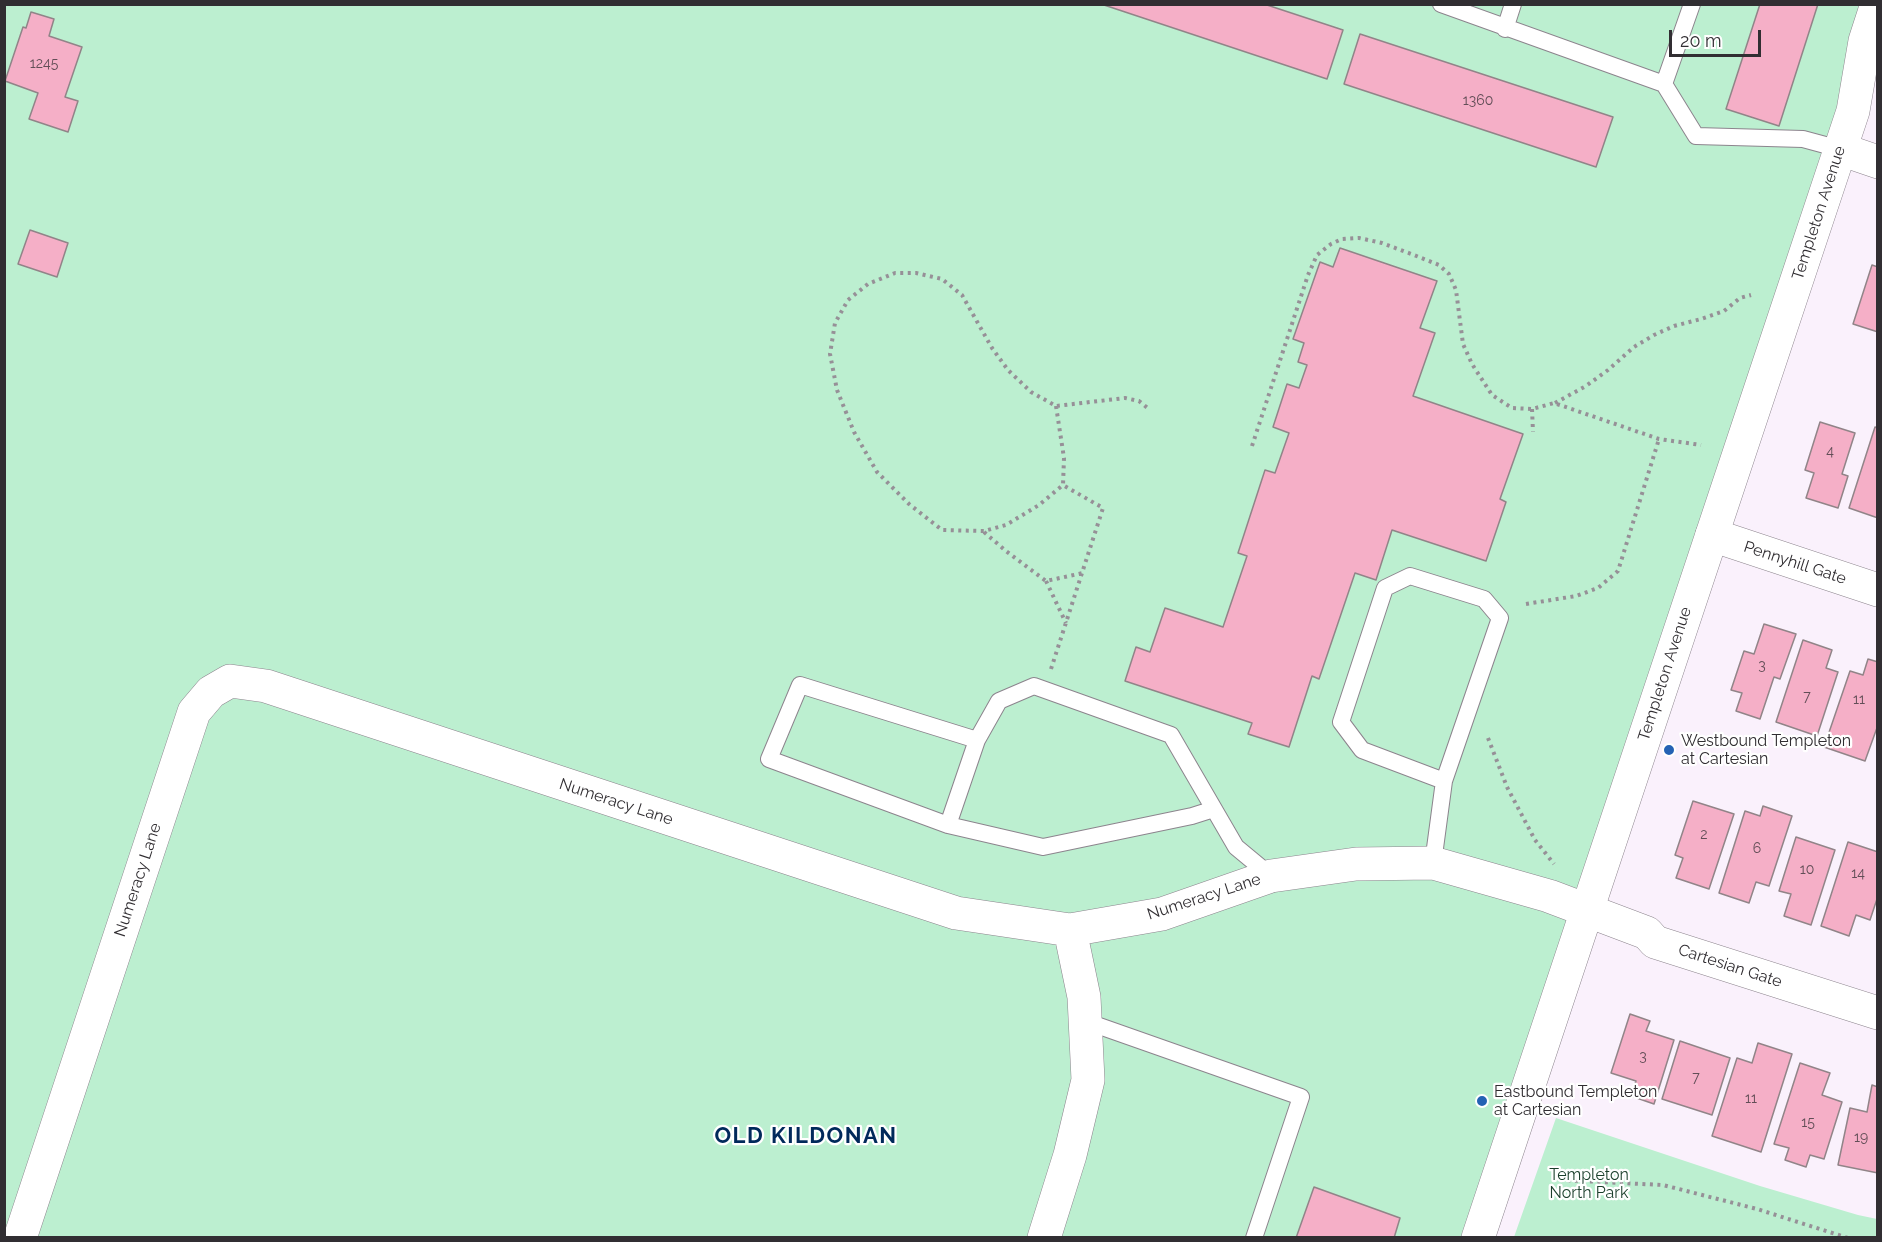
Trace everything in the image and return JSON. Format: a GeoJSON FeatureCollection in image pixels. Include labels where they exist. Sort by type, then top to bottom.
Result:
{"type":"FeatureCollection","features":[{"type":"Feature","properties":{"kind":"street","name":"Templeton Avenue"},"geometry":{"type":"LineString","coordinates":[[1478,1238],[1853,111],[1865,41],[1877,4]]}},
{"type":"Feature","properties":{"kind":"street","name":"Templeton Avenue"},"geometry":{"type":"LineString","coordinates":[[1853,111],[1878,77]]}},
{"type":"Feature","properties":{"kind":"street"},"geometry":{"type":"LineString","coordinates":[[1840,149],[1878,162]]}},
{"type":"Feature","properties":{"kind":"street","name":"Pennyhill Gate"},"geometry":{"type":"LineString","coordinates":[[1712,535],[1878,590]]}},
{"type":"Feature","properties":{"kind":"street","name":"Numeracy Lane"},"geometry":{"type":"LineString","coordinates":[[20,1238],[194,712],[212,692],[230,681],[266,686],[956,913],[1070,930],[1162,914],[1270,876],[1356,864],[1432,863],[1549,896],[1588,910]]}},
{"type":"Feature","properties":{"kind":"street","name":"Cartesian Gate"},"geometry":{"type":"LineString","coordinates":[[1588,910],[1647,933],[1655,942],[1878,1013]]}},
{"type":"Feature","properties":{"kind":"street"},"geometry":{"type":"LineString","coordinates":[[1044,1238],[1070,1155],[1088,1080],[1084,997],[1070,930]]}},
{"type":"Feature","properties":{"kind":"lane"},"geometry":{"type":"LineString","coordinates":[[1441,4],[1505,29],[1664,84],[1696,136],[1803,140],[1840,149]]}},
{"type":"Feature","properties":{"kind":"lane"},"geometry":{"type":"LineString","coordinates":[[1505,29],[1513,4]]}},
{"type":"Feature","properties":{"kind":"lane"},"geometry":{"type":"LineString","coordinates":[[1664,84],[1692,4]]}},
{"type":"Feature","properties":{"kind":"lane"},"geometry":{"type":"LineString","coordinates":[[1432,863],[1444,781],[1500,618],[1484,599],[1410,576],[1385,588],[1341,722],[1362,750],[1444,781]]}},
{"type":"Feature","properties":{"kind":"lane"},"geometry":{"type":"LineString","coordinates":[[976,741],[800,685],[769,759],[948,825],[1043,847],[1214,809]]}},
{"type":"Feature","properties":{"kind":"lane"},"geometry":{"type":"LineString","coordinates":[[948,825],[976,741],[999,701],[1034,686],[1171,735],[1236,847],[1270,876]]}},
{"type":"Feature","properties":{"kind":"lane"},"geometry":{"type":"LineString","coordinates":[[1085,1021],[1301,1097],[1254,1238]]}},
{"type":"Feature","properties":{"kind":"path"},"geometry":{"type":"LineString","coordinates":[[1252,446],[1308,275],[1317,255],[1330,244],[1342,239],[1359,238],[1382,243],[1439,265],[1449,274],[1456,290],[1463,344],[1472,364],[1492,394],[1512,408],[1532,409],[1554,403],[1586,386],[1634,347],[1654,335],[1674,326],[1701,320],[1724,311],[1740,298],[1751,294]]}},
{"type":"Feature","properties":{"kind":"path"},"geometry":{"type":"LineString","coordinates":[[1056,406],[1064,458],[1063,485],[1039,505],[1006,525],[984,531],[942,530],[909,504],[877,472],[854,432],[837,390],[830,354],[835,323],[848,300],[868,284],[895,273],[916,273],[942,279],[963,295],[992,348],[1008,370],[1031,392],[1056,406],[1125,398],[1139,401],[1150,410]]}},
{"type":"Feature","properties":{"kind":"path"},"geometry":{"type":"LineString","coordinates":[[1554,403],[1659,439],[1701,445]]}},
{"type":"Feature","properties":{"kind":"path"},"geometry":{"type":"LineString","coordinates":[[1532,409],[1533,432]]}},
{"type":"Feature","properties":{"kind":"path"},"geometry":{"type":"LineString","coordinates":[[1526,604],[1576,596],[1598,588],[1618,571],[1659,439]]}},
{"type":"Feature","properties":{"kind":"path"},"geometry":{"type":"LineString","coordinates":[[1050,673],[1103,508],[1063,485]]}},
{"type":"Feature","properties":{"kind":"path"},"geometry":{"type":"LineString","coordinates":[[984,531],[1046,581],[1066,622]]}},
{"type":"Feature","properties":{"kind":"path"},"geometry":{"type":"LineString","coordinates":[[1046,581],[1083,573]]}},
{"type":"Feature","properties":{"kind":"path"},"geometry":{"type":"LineString","coordinates":[[1488,738],[1507,787],[1530,831],[1558,869]]}},
{"type":"Feature","properties":{"kind":"path"},"geometry":{"type":"LineString","coordinates":[[1560,1180],[1663,1185],[1757,1209],[1848,1238]]}},
{"type":"Feature","properties":{"kind":"green space"},"geometry":{"type":"Polygon","coordinates":[[[5,5],[1877,5],[1479,1237],[5,1238],[5,5]]]}},
{"type":"Feature","properties":{"kind":"green space","name":"Templeton North Park"},"geometry":{"type":"Polygon","coordinates":[[[1556,1118],[1760,1186],[1877,1219],[1877,1237],[1514,1237],[1556,1118]]]}},
{"type":"Feature","properties":{"kind":"building"},"geometry":{"type":"Polygon","coordinates":[[[1101,4],[1264,4],[1343,30],[1327,79],[1101,4]]]}},
{"type":"Feature","properties":{"kind":"building"},"geometry":{"type":"Polygon","coordinates":[[[1760,4],[1818,4],[1779,126],[1726,109],[1760,4]]]}},
{"type":"Feature","properties":{"kind":"building"},"geometry":{"type":"Polygon","coordinates":[[[31,12],[54,19],[49,36],[82,47],[65,97],[78,101],[68,132],[29,119],[38,93],[5,81],[23,27],[26,28],[31,12]]]}},
{"type":"Feature","properties":{"kind":"building"},"geometry":{"type":"Polygon","coordinates":[[[1360,34],[1613,117],[1596,167],[1344,84],[1360,34]]]}},
{"type":"Feature","properties":{"kind":"building"},"geometry":{"type":"Polygon","coordinates":[[[30,230],[68,243],[57,277],[18,264],[30,230]]]}},
{"type":"Feature","properties":{"kind":"building"},"geometry":{"type":"Polygon","coordinates":[[[1340,248],[1437,281],[1420,328],[1435,333],[1413,396],[1523,434],[1500,499],[1506,502],[1486,561],[1392,530],[1376,580],[1355,573],[1319,679],[1312,676],[1289,747],[1248,734],[1252,723],[1125,681],[1136,647],[1150,652],[1165,608],[1223,627],[1247,556],[1238,553],[1265,470],[1275,473],[1289,433],[1273,427],[1287,384],[1299,388],[1307,365],[1298,362],[1304,343],[1293,339],[1320,262],[1333,267],[1340,248]]]}},
{"type":"Feature","properties":{"kind":"building"},"geometry":{"type":"Polygon","coordinates":[[[1872,265],[1878,267],[1878,332],[1853,324],[1872,265]]]}},
{"type":"Feature","properties":{"kind":"building"},"geometry":{"type":"Polygon","coordinates":[[[1820,422],[1855,433],[1842,474],[1848,476],[1838,508],[1806,498],[1814,473],[1805,470],[1820,422]]]}},
{"type":"Feature","properties":{"kind":"building"},"geometry":{"type":"Polygon","coordinates":[[[1875,427],[1878,428],[1878,518],[1849,508],[1875,427]]]}},
{"type":"Feature","properties":{"kind":"building"},"geometry":{"type":"Polygon","coordinates":[[[1764,624],[1796,634],[1780,679],[1774,677],[1760,719],[1736,711],[1742,693],[1731,690],[1744,651],[1754,654],[1764,624]]]}},
{"type":"Feature","properties":{"kind":"building"},"geometry":{"type":"Polygon","coordinates":[[[1803,640],[1832,650],[1826,668],[1838,672],[1817,736],[1776,722],[1803,640]]]}},
{"type":"Feature","properties":{"kind":"building"},"geometry":{"type":"Polygon","coordinates":[[[1868,659],[1878,662],[1878,725],[1865,761],[1824,747],[1850,671],[1863,675],[1868,659]]]}},
{"type":"Feature","properties":{"kind":"building"},"geometry":{"type":"Polygon","coordinates":[[[1693,801],[1734,814],[1709,889],[1676,878],[1683,858],[1675,855],[1693,801]]]}},
{"type":"Feature","properties":{"kind":"building"},"geometry":{"type":"Polygon","coordinates":[[[1763,806],[1792,816],[1769,886],[1756,882],[1749,903],[1719,893],[1745,811],[1760,816],[1763,806]]]}},
{"type":"Feature","properties":{"kind":"building"},"geometry":{"type":"Polygon","coordinates":[[[1796,837],[1835,850],[1811,925],[1784,916],[1791,894],[1779,891],[1796,837]]]}},
{"type":"Feature","properties":{"kind":"building"},"geometry":{"type":"Polygon","coordinates":[[[1848,842],[1878,852],[1878,896],[1870,920],[1856,915],[1849,936],[1821,926],[1848,842]]]}},
{"type":"Feature","properties":{"kind":"building"},"geometry":{"type":"Polygon","coordinates":[[[1630,1014],[1650,1021],[1646,1031],[1674,1040],[1654,1104],[1631,1096],[1636,1081],[1611,1073],[1630,1014]]]}},
{"type":"Feature","properties":{"kind":"building"},"geometry":{"type":"Polygon","coordinates":[[[1680,1041],[1730,1058],[1712,1115],[1662,1099],[1680,1041]]]}},
{"type":"Feature","properties":{"kind":"building"},"geometry":{"type":"Polygon","coordinates":[[[1758,1043],[1792,1054],[1761,1152],[1712,1136],[1737,1058],[1752,1063],[1758,1043]]]}},
{"type":"Feature","properties":{"kind":"building"},"geometry":{"type":"Polygon","coordinates":[[[1800,1063],[1830,1073],[1822,1095],[1842,1102],[1824,1159],[1810,1155],[1806,1167],[1785,1160],[1789,1148],[1774,1144],[1800,1063]]]}},
{"type":"Feature","properties":{"kind":"building"},"geometry":{"type":"Polygon","coordinates":[[[1872,1085],[1878,1087],[1878,1173],[1838,1165],[1850,1108],[1867,1112],[1872,1085]]]}},
{"type":"Feature","properties":{"kind":"building"},"geometry":{"type":"Polygon","coordinates":[[[1314,1187],[1400,1218],[1394,1238],[1296,1238],[1314,1187]]]}},
{"type":"Feature","properties":{"kind":"place","name":"Westbound Templeton at Cartesian"},"geometry":{"type":"Point","coordinates":[1669,750]}},
{"type":"Feature","properties":{"kind":"place","name":"Eastbound Templeton at Cartesian"},"geometry":{"type":"Point","coordinates":[1482,1101]}},
{"type":"Feature","properties":{"kind":"district","name":"OLD KILDONAN"},"geometry":{"type":"Point","coordinates":[806,1136]}}]}
